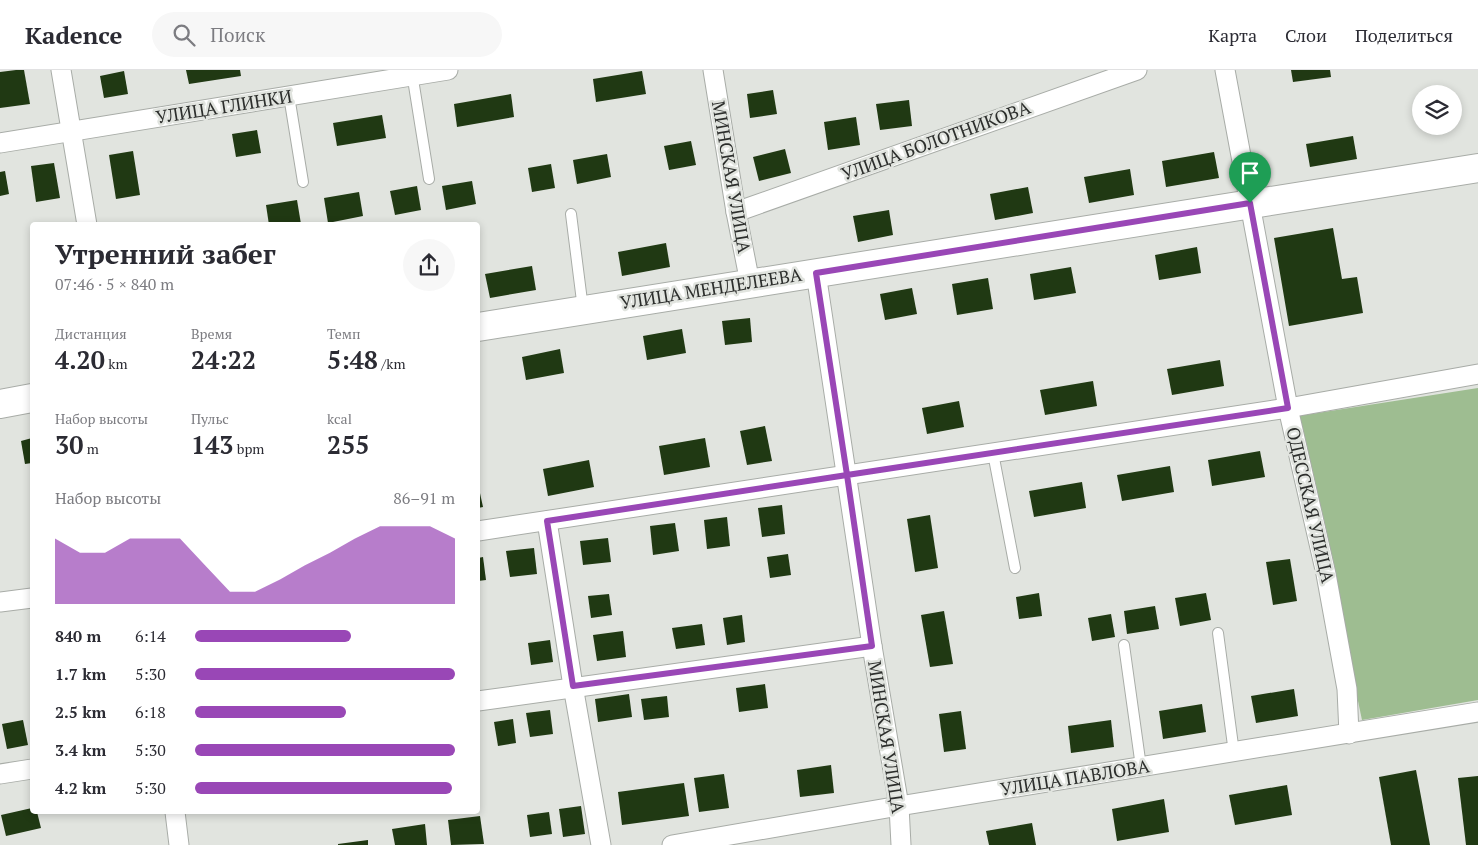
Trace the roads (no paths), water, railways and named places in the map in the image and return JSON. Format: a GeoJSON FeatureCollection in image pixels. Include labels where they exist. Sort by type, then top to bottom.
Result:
{"type":"FeatureCollection","features":[{"type":"Feature","properties":{"kind":"street"},"geometry":{"type":"LineString","coordinates":[[61,70],[87,222]]}},
{"type":"Feature","properties":{"kind":"street","name":"УЛИЦА ГЛИНКИ"},"geometry":{"type":"LineString","coordinates":[[0,143],[289,96],[412,73],[448,70]]}},
{"type":"Feature","properties":{"kind":"street","name":"МИНСКАЯ УЛИЦА"},"geometry":{"type":"LineString","coordinates":[[712,70],[750,283]]}},
{"type":"Feature","properties":{"kind":"street","name":"УЛИЦА БОЛОТНИКОВА"},"geometry":{"type":"LineString","coordinates":[[736,212],[1137,70]]}},
{"type":"Feature","properties":{"kind":"street","name":"ОДЕССКАЯ УЛИЦА"},"geometry":{"type":"LineString","coordinates":[[1225,70],[1288,408],[1326,574],[1347,689],[1349,734]]}},
{"type":"Feature","properties":{"kind":"street","name":"УЛИЦА МЕНДЕЛЕЕВА"},"geometry":{"type":"LineString","coordinates":[[480,327],[1478,168]]}},
{"type":"Feature","properties":{"kind":"street","name":"МИНСКАЯ УЛИЦА"},"geometry":{"type":"LineString","coordinates":[[816,273],[898,806],[901,845]]}},
{"type":"Feature","properties":{"kind":"street"},"geometry":{"type":"LineString","coordinates":[[480,532],[1288,408],[1478,374]]}},
{"type":"Feature","properties":{"kind":"street"},"geometry":{"type":"LineString","coordinates":[[0,404],[30,398]]}},
{"type":"Feature","properties":{"kind":"street"},"geometry":{"type":"LineString","coordinates":[[547,521],[573,686],[602,845]]}},
{"type":"Feature","properties":{"kind":"street"},"geometry":{"type":"LineString","coordinates":[[0,602],[30,598]]}},
{"type":"Feature","properties":{"kind":"street"},"geometry":{"type":"LineString","coordinates":[[480,701],[573,686],[872,646]]}},
{"type":"Feature","properties":{"kind":"street","name":"УЛИЦА ПАВЛОВА"},"geometry":{"type":"LineString","coordinates":[[672,845],[898,806],[1478,712]]}},
{"type":"Feature","properties":{"kind":"street"},"geometry":{"type":"LineString","coordinates":[[0,774],[30,769]]}},
{"type":"Feature","properties":{"kind":"street"},"geometry":{"type":"LineString","coordinates":[[175,814],[180,845]]}},
{"type":"Feature","properties":{"kind":"lane"},"geometry":{"type":"LineString","coordinates":[[412,73],[429,179]]}},
{"type":"Feature","properties":{"kind":"lane"},"geometry":{"type":"LineString","coordinates":[[289,96],[303,182]]}},
{"type":"Feature","properties":{"kind":"lane"},"geometry":{"type":"LineString","coordinates":[[570,214],[583,310]]}},
{"type":"Feature","properties":{"kind":"lane"},"geometry":{"type":"LineString","coordinates":[[993,453],[1015,568]]}},
{"type":"Feature","properties":{"kind":"lane"},"geometry":{"type":"LineString","coordinates":[[1218,633],[1234,753]]}},
{"type":"Feature","properties":{"kind":"lane"},"geometry":{"type":"LineString","coordinates":[[1124,645],[1141,767]]}}]}
